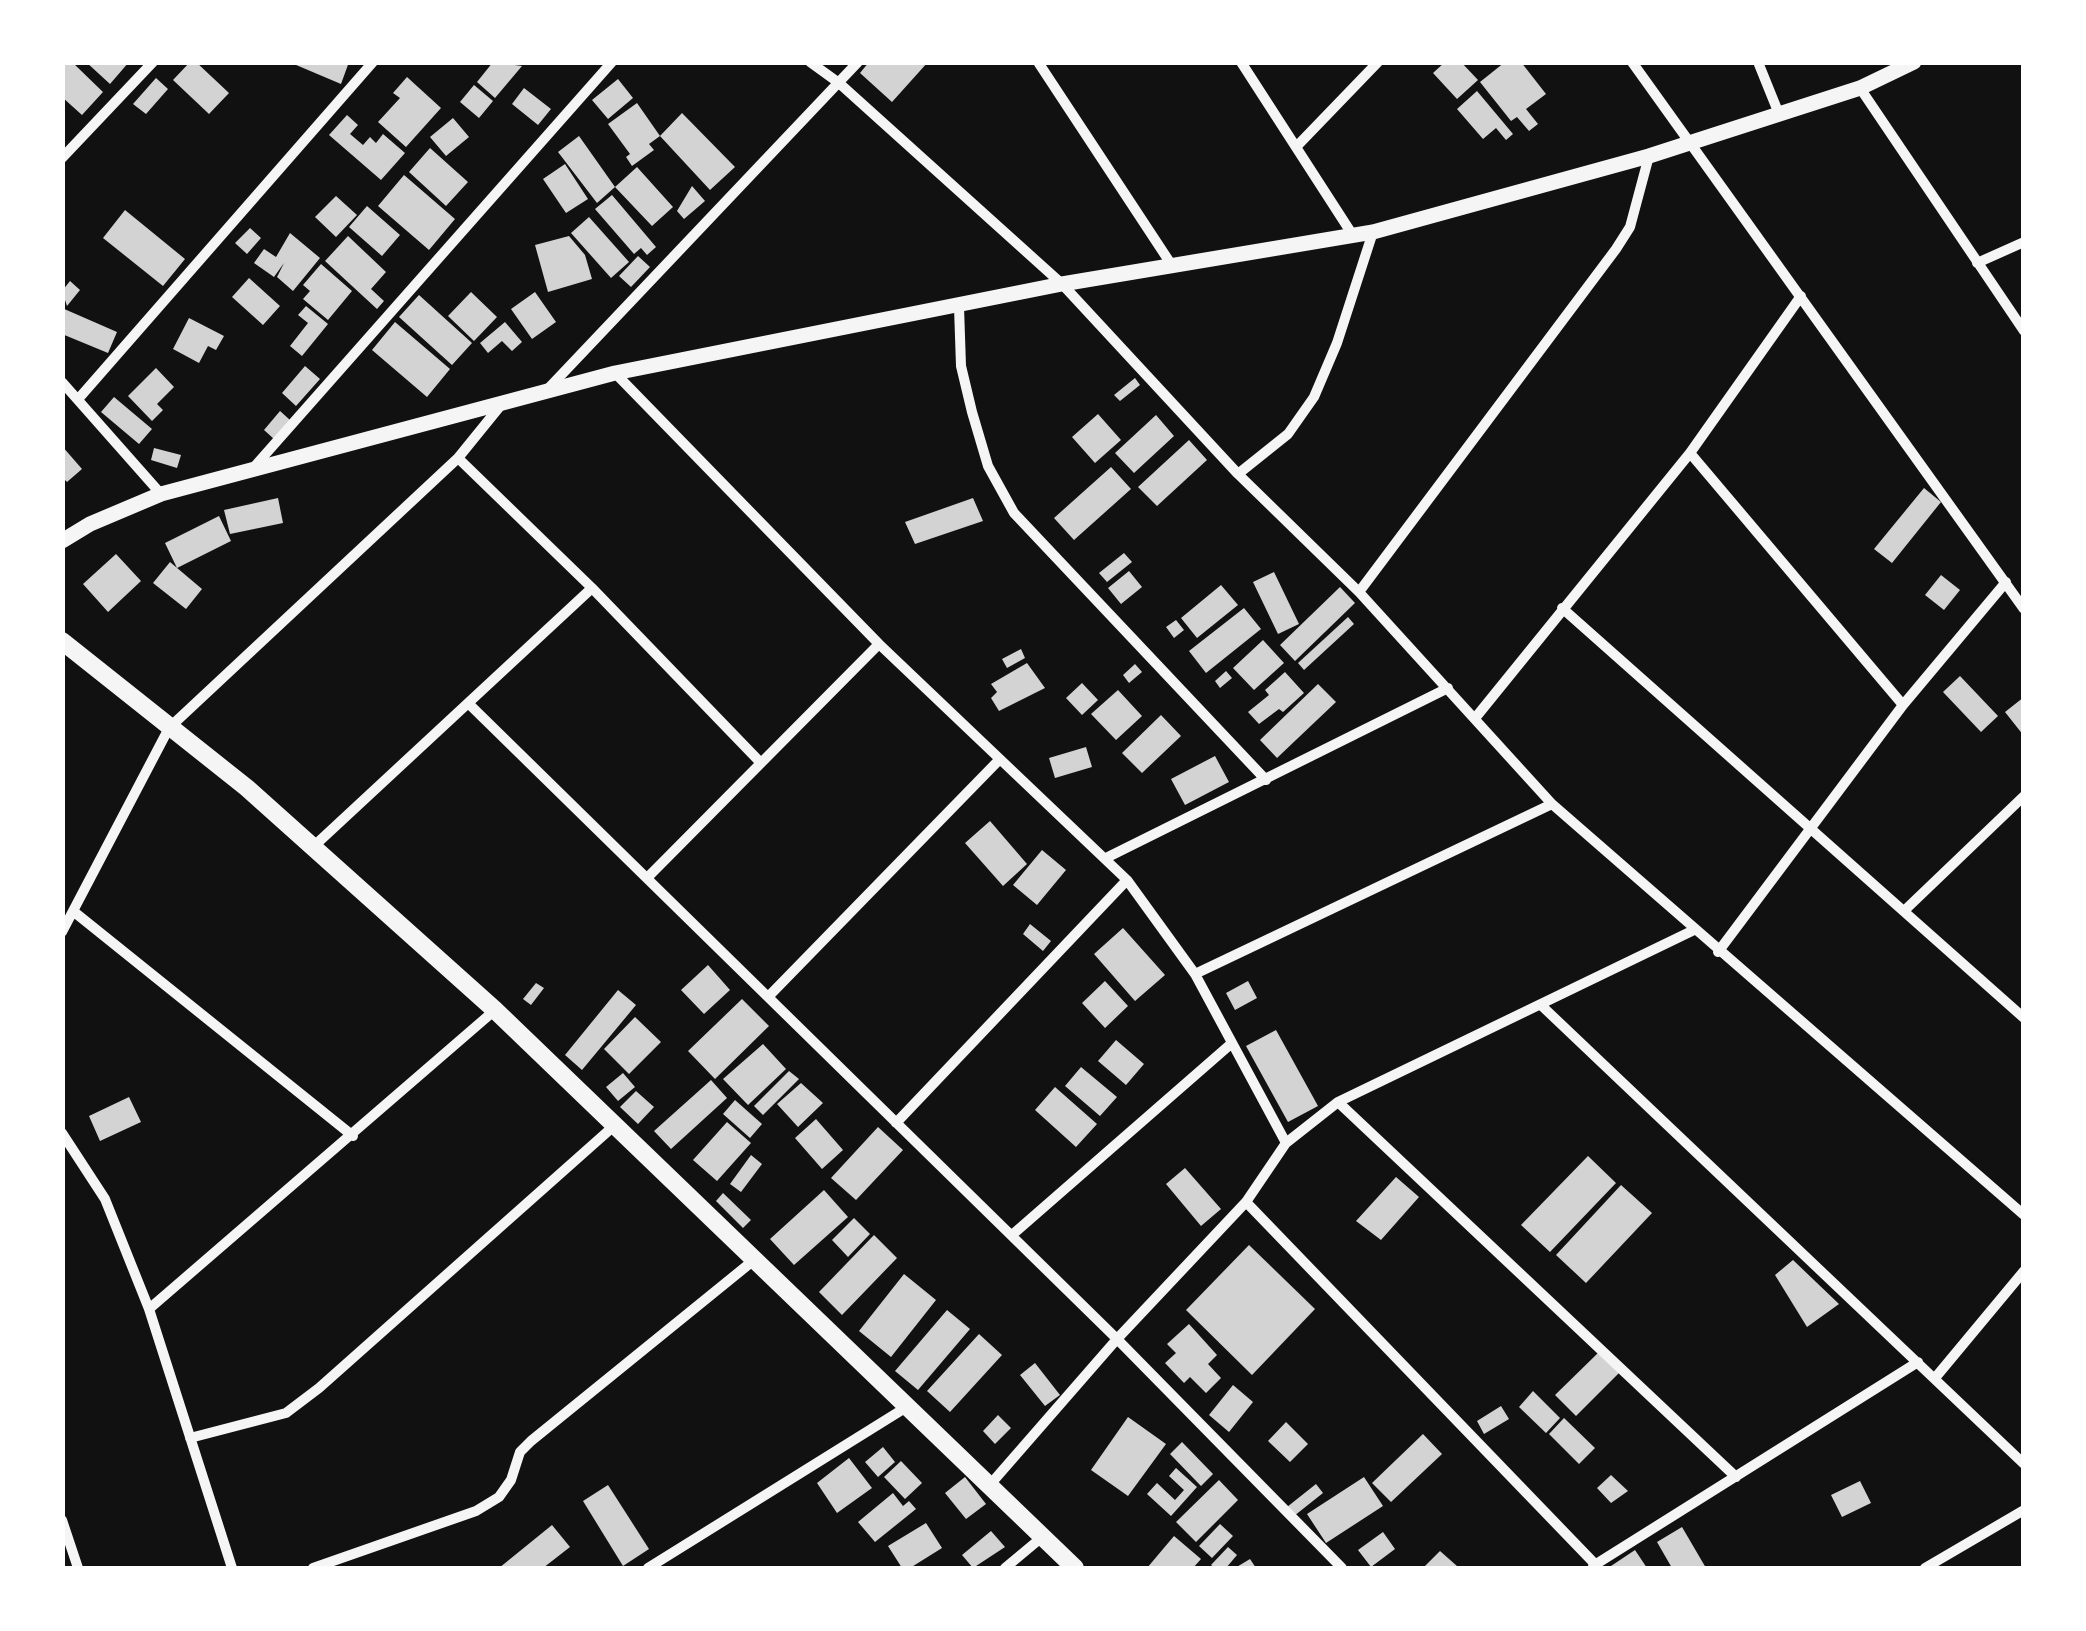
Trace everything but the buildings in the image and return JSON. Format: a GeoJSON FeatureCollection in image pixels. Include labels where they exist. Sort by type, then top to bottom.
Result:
{"type":"FeatureCollection","features":[{"type":"Feature","properties":{"kind":"main road"},"geometry":{"type":"LineString","coordinates":[[65,649],[170,728],[313,847],[495,1010],[1075,1568]]}},
{"type":"Feature","properties":{"kind":"street"},"geometry":{"type":"LineString","coordinates":[[62,158],[153,62]]}},
{"type":"Feature","properties":{"kind":"street"},"geometry":{"type":"LineString","coordinates":[[80,397],[373,62]]}},
{"type":"Feature","properties":{"kind":"street"},"geometry":{"type":"LineString","coordinates":[[255,466],[612,62]]}},
{"type":"Feature","properties":{"kind":"street"},"geometry":{"type":"LineString","coordinates":[[810,62],[839,83],[1062,284],[1238,474],[1359,592],[1476,716],[1552,804],[2024,1215]]}},
{"type":"Feature","properties":{"kind":"street"},"geometry":{"type":"LineString","coordinates":[[545,391],[858,62]]}},
{"type":"Feature","properties":{"kind":"street"},"geometry":{"type":"LineString","coordinates":[[1038,62],[1171,264]]}},
{"type":"Feature","properties":{"kind":"street"},"geometry":{"type":"LineString","coordinates":[[1240,62],[1298,145],[1354,237]]}},
{"type":"Feature","properties":{"kind":"street"},"geometry":{"type":"LineString","coordinates":[[1298,145],[1378,62]]}},
{"type":"Feature","properties":{"kind":"street"},"geometry":{"type":"LineString","coordinates":[[1632,62],[2024,609]]}},
{"type":"Feature","properties":{"kind":"street"},"geometry":{"type":"LineString","coordinates":[[1758,62],[1780,114]]}},
{"type":"Feature","properties":{"kind":"street"},"geometry":{"type":"LineString","coordinates":[[62,541],[90,524],[161,494],[615,373],[1062,284],[1354,237],[1649,156],[1860,88],[1914,62]]}},
{"type":"Feature","properties":{"kind":"street"},"geometry":{"type":"LineString","coordinates":[[1860,88],[2024,331]]}},
{"type":"Feature","properties":{"kind":"street"},"geometry":{"type":"LineString","coordinates":[[1359,592],[1623,238],[1639,201],[1649,156]]}},
{"type":"Feature","properties":{"kind":"street"},"geometry":{"type":"LineString","coordinates":[[1238,474],[1288,434],[1314,396],[1338,343],[1372,232]]}},
{"type":"Feature","properties":{"kind":"street"},"geometry":{"type":"LineString","coordinates":[[1977,263],[2024,242]]}},
{"type":"Feature","properties":{"kind":"street"},"geometry":{"type":"LineString","coordinates":[[1476,716],[1690,453],[1801,296]]}},
{"type":"Feature","properties":{"kind":"street"},"geometry":{"type":"LineString","coordinates":[[959,307],[961,366],[972,412],[988,466],[1014,512],[1266,780]]}},
{"type":"Feature","properties":{"kind":"street"},"geometry":{"type":"LineString","coordinates":[[615,373],[879,644],[1126,880],[1195,974],[1286,1143]]}},
{"type":"Feature","properties":{"kind":"street"},"geometry":{"type":"LineString","coordinates":[[62,382],[80,397],[161,494]]}},
{"type":"Feature","properties":{"kind":"street"},"geometry":{"type":"LineString","coordinates":[[62,932],[170,728],[458,458],[502,402]]}},
{"type":"Feature","properties":{"kind":"street"},"geometry":{"type":"LineString","coordinates":[[1690,453],[1903,705]]}},
{"type":"Feature","properties":{"kind":"street"},"geometry":{"type":"LineString","coordinates":[[458,458],[592,588],[760,762]]}},
{"type":"Feature","properties":{"kind":"street"},"geometry":{"type":"LineString","coordinates":[[1718,952],[1903,705],[2006,582]]}},
{"type":"Feature","properties":{"kind":"street"},"geometry":{"type":"LineString","coordinates":[[313,847],[592,588]]}},
{"type":"Feature","properties":{"kind":"street"},"geometry":{"type":"LineString","coordinates":[[1562,608],[2023,1016]]}},
{"type":"Feature","properties":{"kind":"street"},"geometry":{"type":"LineString","coordinates":[[647,878],[879,644]]}},
{"type":"Feature","properties":{"kind":"street"},"geometry":{"type":"LineString","coordinates":[[1106,858],[1448,688]]}},
{"type":"Feature","properties":{"kind":"street"},"geometry":{"type":"LineString","coordinates":[[470,704],[1117,1339],[1342,1568]]}},
{"type":"Feature","properties":{"kind":"street"},"geometry":{"type":"LineString","coordinates":[[768,996],[999,760]]}},
{"type":"Feature","properties":{"kind":"street"},"geometry":{"type":"LineString","coordinates":[[1905,910],[2024,796]]}},
{"type":"Feature","properties":{"kind":"street"},"geometry":{"type":"LineString","coordinates":[[1195,974],[1552,804]]}},
{"type":"Feature","properties":{"kind":"street"},"geometry":{"type":"LineString","coordinates":[[896,1122],[1126,880]]}},
{"type":"Feature","properties":{"kind":"street"},"geometry":{"type":"LineString","coordinates":[[73,911],[353,1136]]}},
{"type":"Feature","properties":{"kind":"street"},"geometry":{"type":"LineString","coordinates":[[988,1488],[1117,1339],[1246,1202],[1286,1143],[1338,1102],[1543,1007],[1694,930]]}},
{"type":"Feature","properties":{"kind":"street"},"geometry":{"type":"LineString","coordinates":[[1543,1007],[2024,1464]]}},
{"type":"Feature","properties":{"kind":"street"},"geometry":{"type":"LineString","coordinates":[[150,1309],[495,1010]]}},
{"type":"Feature","properties":{"kind":"street"},"geometry":{"type":"LineString","coordinates":[[1012,1235],[1232,1043]]}},
{"type":"Feature","properties":{"kind":"street"},"geometry":{"type":"LineString","coordinates":[[1338,1102],[1736,1477]]}},
{"type":"Feature","properties":{"kind":"street"},"geometry":{"type":"LineString","coordinates":[[190,1438],[286,1412],[319,1388],[615,1124]]}},
{"type":"Feature","properties":{"kind":"street"},"geometry":{"type":"LineString","coordinates":[[62,1133],[105,1199],[150,1309],[232,1568]]}},
{"type":"Feature","properties":{"kind":"street"},"geometry":{"type":"LineString","coordinates":[[1246,1202],[1593,1566],[1918,1362]]}},
{"type":"Feature","properties":{"kind":"street"},"geometry":{"type":"LineString","coordinates":[[312,1568],[476,1512],[499,1496],[511,1480],[520,1452],[530,1441],[754,1260]]}},
{"type":"Feature","properties":{"kind":"street"},"geometry":{"type":"LineString","coordinates":[[1935,1378],[2024,1271]]}},
{"type":"Feature","properties":{"kind":"street"},"geometry":{"type":"LineString","coordinates":[[648,1568],[905,1408]]}},
{"type":"Feature","properties":{"kind":"street"},"geometry":{"type":"LineString","coordinates":[[1925,1568],[2024,1510]]}},
{"type":"Feature","properties":{"kind":"street"},"geometry":{"type":"LineString","coordinates":[[62,1520],[78,1568]]}},
{"type":"Feature","properties":{"kind":"street"},"geometry":{"type":"LineString","coordinates":[[1005,1568],[1041,1538]]}}]}
